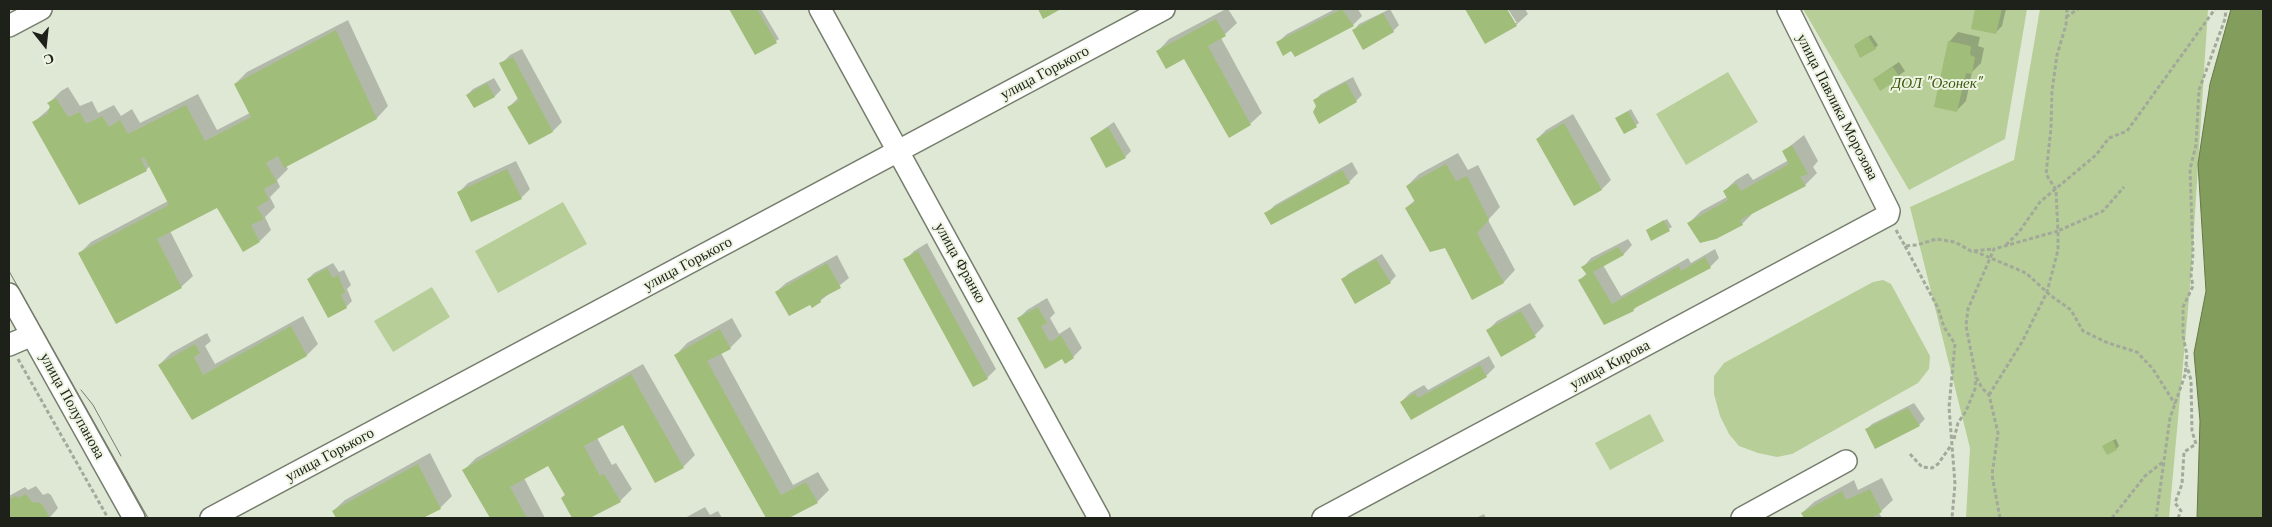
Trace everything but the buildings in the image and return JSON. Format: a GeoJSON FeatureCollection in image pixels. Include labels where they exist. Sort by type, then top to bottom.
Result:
{"type":"FeatureCollection","features":[{"type":"Feature","properties":{"kind":"street"},"geometry":{"type":"LineString","coordinates":[[9,26],[41,9]]}},
{"type":"Feature","properties":{"kind":"street","name":"улица Франко"},"geometry":{"type":"LineString","coordinates":[[820,9],[1099,518]]}},
{"type":"Feature","properties":{"kind":"street","name":"улица Горького"},"geometry":{"type":"LineString","coordinates":[[211,518],[1164,9]]}},
{"type":"Feature","properties":{"kind":"street","name":"улица Павлика Морозова"},"geometry":{"type":"LineString","coordinates":[[1788,9],[1887,211]]}},
{"type":"Feature","properties":{"kind":"street","name":"улица Кирова"},"geometry":{"type":"LineString","coordinates":[[1323,518],[1887,211]]}},
{"type":"Feature","properties":{"kind":"street","name":"улица Полупанова"},"geometry":{"type":"LineString","coordinates":[[9,294],[134,518]]}},
{"type":"Feature","properties":{"kind":"street"},"geometry":{"type":"LineString","coordinates":[[9,345],[32,335]]}},
{"type":"Feature","properties":{"kind":"street"},"geometry":{"type":"LineString","coordinates":[[1742,518],[1846,461]]}},
{"type":"Feature","properties":{"kind":"path"},"geometry":{"type":"LineString","coordinates":[[1989,395],[2029,329],[2047,292],[2058,250],[2056,190],[2046,174],[2051,128],[2052,91],[2067,9]]}},
{"type":"Feature","properties":{"kind":"path"},"geometry":{"type":"LineString","coordinates":[[2066,18],[2078,9]]}},
{"type":"Feature","properties":{"kind":"path"},"geometry":{"type":"LineString","coordinates":[[2005,246],[2019,232],[2040,202],[2096,155],[2109,138],[2127,130],[2215,9]]}},
{"type":"Feature","properties":{"kind":"path"},"geometry":{"type":"LineString","coordinates":[[2178,518],[2181,511],[2175,503],[2182,484],[2184,452],[2196,444],[2192,431],[2191,380],[2186,362],[2183,336],[2183,307],[2193,286],[2191,276],[2193,253],[2190,169],[2196,146],[2199,90],[2225,19],[2226,9]]}},
{"type":"Feature","properties":{"kind":"path"},"geometry":{"type":"LineString","coordinates":[[1974,251],[1994,249],[2058,231],[2104,211],[2124,187]]}},
{"type":"Feature","properties":{"kind":"path"},"geometry":{"type":"LineString","coordinates":[[1887,211],[1938,308],[1944,327],[1955,344],[1949,407],[1955,484],[1952,518]]}},
{"type":"Feature","properties":{"kind":"path"},"geometry":{"type":"LineString","coordinates":[[1905,246],[1917,245],[1936,239],[1955,242],[2026,273],[2071,310],[2083,331],[2108,343],[2137,352],[2153,369],[2175,404]]}},
{"type":"Feature","properties":{"kind":"path"},"geometry":{"type":"LineString","coordinates":[[1910,454],[1922,467],[1932,468],[1938,464],[1953,443],[1958,423],[1975,389],[1976,377],[1966,326],[1968,309],[1992,258],[1994,249]]}},
{"type":"Feature","properties":{"kind":"path"},"geometry":{"type":"LineString","coordinates":[[9,345],[108,518]]}},
{"type":"Feature","properties":{"kind":"path"},"geometry":{"type":"LineString","coordinates":[[2156,518],[2170,418],[2185,375],[2186,362]]}},
{"type":"Feature","properties":{"kind":"path"},"geometry":{"type":"LineString","coordinates":[[1976,377],[1982,388],[1989,395],[1998,433],[1992,475],[2000,518]]}},
{"type":"Feature","properties":{"kind":"path"},"geometry":{"type":"LineString","coordinates":[[2112,518],[2145,476],[2164,461]]}},
{"type":"Feature","properties":{"kind":"green space","name":"ДОЛ \"Огонек\""},"geometry":{"type":"Polygon","coordinates":[[[1803,9],[2027,9],[2005,139],[1909,190],[1803,9]]]}},
{"type":"Feature","properties":{"kind":"green space"},"geometry":{"type":"Polygon","coordinates":[[[2040,9],[2208,9],[2191,276],[2169,518],[1966,518],[1970,448],[1910,207],[2014,160],[2040,9]]]}},
{"type":"Feature","properties":{"kind":"green space"},"geometry":{"type":"Polygon","coordinates":[[[1728,72],[1758,122],[1686,165],[1656,114],[1728,72]]]}},
{"type":"Feature","properties":{"kind":"green space"},"geometry":{"type":"Polygon","coordinates":[[[563,202],[587,244],[498,293],[475,251],[563,202]]]}},
{"type":"Feature","properties":{"kind":"green space"},"geometry":{"type":"Polygon","coordinates":[[[1883,280],[1891,284],[1930,356],[1929,369],[1918,383],[1792,454],[1777,457],[1739,446],[1729,434],[1720,416],[1714,394],[1714,376],[1724,363],[1873,282],[1883,280]]]}},
{"type":"Feature","properties":{"kind":"green space"},"geometry":{"type":"Polygon","coordinates":[[[432,287],[450,317],[393,352],[374,321],[432,287]]]}},
{"type":"Feature","properties":{"kind":"green space"},"geometry":{"type":"Polygon","coordinates":[[[1650,414],[1664,441],[1610,470],[1595,443],[1650,414]]]}},
{"type":"Feature","properties":{"kind":"shaded area"},"geometry":{"type":"Polygon","coordinates":[[[2231,9],[2263,9],[2263,518],[2197,518],[2200,421],[2194,353],[2206,291],[2198,164],[2210,84],[2231,9]]]}},
{"type":"Feature","properties":{"kind":"tram line"},"geometry":{"type":"LineString","coordinates":[[9,271],[148,518]]}},
{"type":"Feature","properties":{"kind":"tram line"},"geometry":{"type":"LineString","coordinates":[[81,390],[93,405],[121,456]]}}]}
